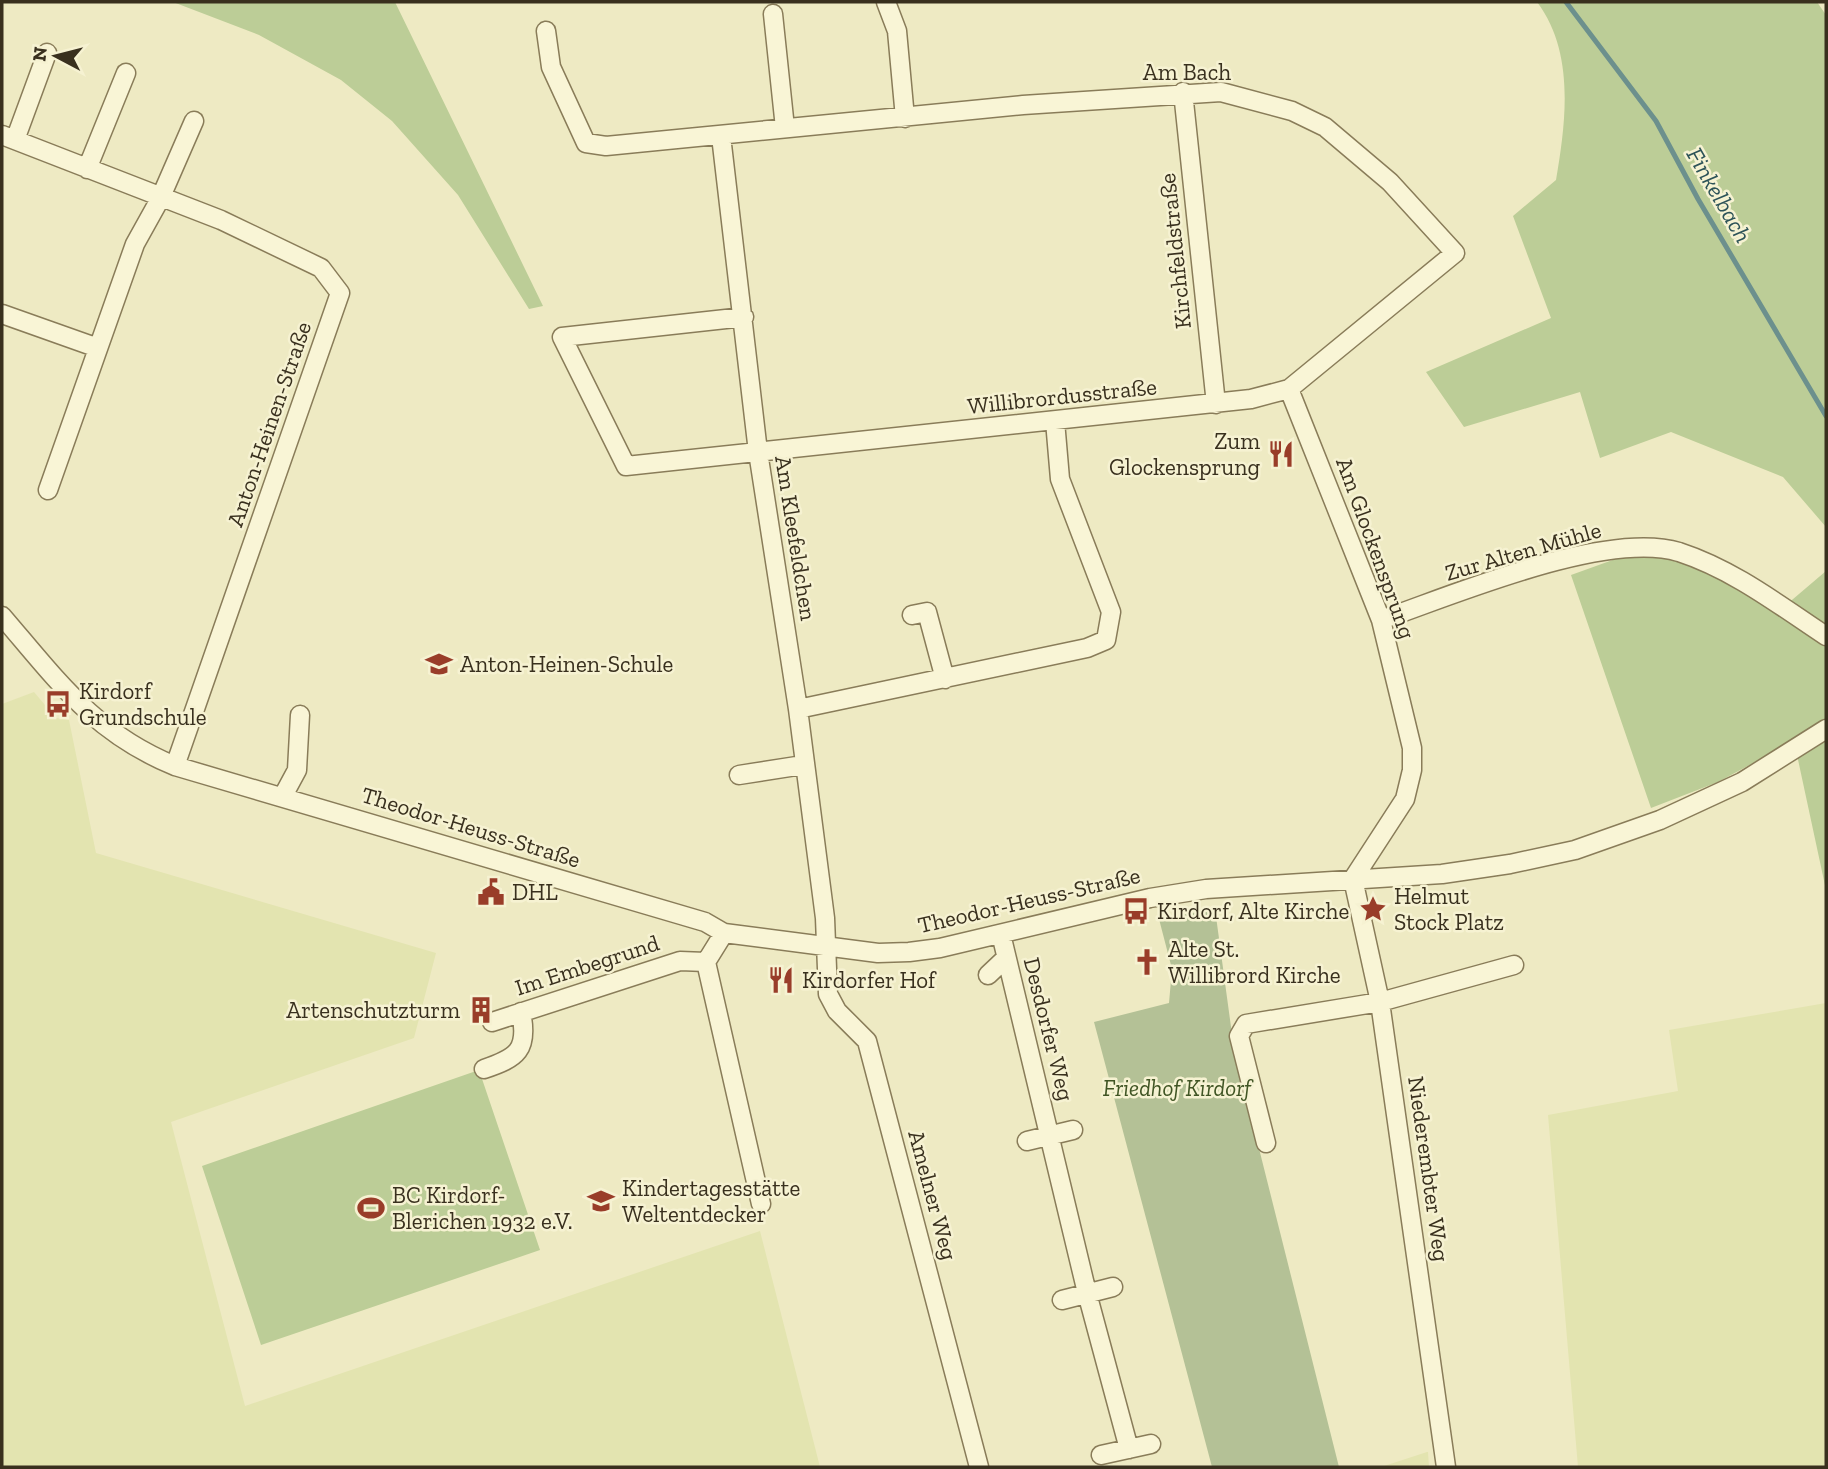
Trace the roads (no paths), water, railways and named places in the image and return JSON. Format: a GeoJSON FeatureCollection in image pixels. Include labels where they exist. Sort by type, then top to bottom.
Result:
{"type":"FeatureCollection","features":[{"type":"Feature","properties":{"kind":"street"},"geometry":{"type":"LineString","coordinates":[[887,2],[897,31],[905,118]]}},
{"type":"Feature","properties":{"kind":"street"},"geometry":{"type":"LineString","coordinates":[[773,13],[785,128]]}},
{"type":"Feature","properties":{"kind":"street","name":"Am Bach"},"geometry":{"type":"LineString","coordinates":[[546,31],[551,67],[586,143],[606,146],[1183,92],[1221,92],[1262,100],[1325,127],[1390,181],[1455,253]]}},
{"type":"Feature","properties":{"kind":"street","name":"Anton-Heinen-Straße"},"geometry":{"type":"LineString","coordinates":[[47,53],[8,138],[160,199],[221,220],[321,268],[340,293],[175,766]]}},
{"type":"Feature","properties":{"kind":"street"},"geometry":{"type":"LineString","coordinates":[[87,169],[126,73]]}},
{"type":"Feature","properties":{"kind":"street","name":"Kirchfeldstraße"},"geometry":{"type":"LineString","coordinates":[[1183,92],[1216,404]]}},
{"type":"Feature","properties":{"kind":"street"},"geometry":{"type":"LineString","coordinates":[[48,489],[135,244],[160,199],[194,121]]}},
{"type":"Feature","properties":{"kind":"street","name":"Am Kleefeldchen"},"geometry":{"type":"LineString","coordinates":[[720,136],[744,317],[758,452],[798,709],[803,765],[825,918],[825,947]]}},
{"type":"Feature","properties":{"kind":"street","name":"Willibrordusstraße"},"geometry":{"type":"LineString","coordinates":[[744,317],[562,337],[626,466],[1251,399],[1289,388],[1455,253]]}},
{"type":"Feature","properties":{"kind":"street"},"geometry":{"type":"LineString","coordinates":[[2,314],[98,348]]}},
{"type":"Feature","properties":{"kind":"street","name":"Am Glockensprung"},"geometry":{"type":"LineString","coordinates":[[1289,388],[1381,620],[1405,711],[1412,770],[1399,812],[1353,879]]}},
{"type":"Feature","properties":{"kind":"street"},"geometry":{"type":"LineString","coordinates":[[798,709],[1087,648],[1106,640],[1111,612],[1060,479],[1055,421]]}},
{"type":"Feature","properties":{"kind":"street","name":"Zur Alten Mühle"},"geometry":{"type":"LineString","coordinates":[[1381,620],[1569,559],[1632,546],[1677,552],[1765,593],[1826,636]]}},
{"type":"Feature","properties":{"kind":"street"},"geometry":{"type":"LineString","coordinates":[[927,612],[945,678]]}},
{"type":"Feature","properties":{"kind":"street","name":"Theodor-Heuss-Straße"},"geometry":{"type":"LineString","coordinates":[[2,616],[83,709],[112,734],[142,753],[175,766],[705,922],[724,933],[877,953],[909,952],[1001,934],[1142,899],[1206,889],[1456,872],[1575,850],[1660,820],[1742,782],[1826,729]]}},
{"type":"Feature","properties":{"kind":"street"},"geometry":{"type":"LineString","coordinates":[[283,796],[297,770],[300,715]]}},
{"type":"Feature","properties":{"kind":"street"},"geometry":{"type":"LineString","coordinates":[[739,775],[803,765]]}},
{"type":"Feature","properties":{"kind":"street","name":"Niederembter Weg"},"geometry":{"type":"LineString","coordinates":[[1353,879],[1380,1002],[1446,1467]]}},
{"type":"Feature","properties":{"kind":"street"},"geometry":{"type":"LineString","coordinates":[[724,933],[706,962],[761,1204]]}},
{"type":"Feature","properties":{"kind":"street","name":"Desdorfer Weg"},"geometry":{"type":"LineString","coordinates":[[1001,934],[1087,1293],[1129,1449]]}},
{"type":"Feature","properties":{"kind":"street","name":"Amelner Weg"},"geometry":{"type":"LineString","coordinates":[[825,947],[828,994],[832,1004],[867,1041],[979,1467]]}},
{"type":"Feature","properties":{"kind":"street"},"geometry":{"type":"LineString","coordinates":[[988,975],[1006,958]]}},
{"type":"Feature","properties":{"kind":"street","name":"Im Embegrund"},"geometry":{"type":"LineString","coordinates":[[492,1022],[521,1012],[543,1009],[680,961],[706,962]]}},
{"type":"Feature","properties":{"kind":"street"},"geometry":{"type":"LineString","coordinates":[[1266,1143],[1239,1036],[1246,1024],[1380,1002],[1514,965]]}},
{"type":"Feature","properties":{"kind":"street"},"geometry":{"type":"LineString","coordinates":[[484,1069],[508,1061],[518,1054],[524,1029],[521,1012]]}},
{"type":"Feature","properties":{"kind":"street","name":"Desdorfer Weg"},"geometry":{"type":"LineString","coordinates":[[1027,1141],[1073,1130]]}},
{"type":"Feature","properties":{"kind":"street"},"geometry":{"type":"LineString","coordinates":[[1062,1300],[1114,1287]]}},
{"type":"Feature","properties":{"kind":"street"},"geometry":{"type":"LineString","coordinates":[[1101,1455],[1151,1444]]}},
{"type":"Feature","properties":{"kind":"waterway","name":"Finkelbach"},"geometry":{"type":"LineString","coordinates":[[1566,2],[1656,121],[1698,199],[1826,416]]}},
{"type":"Feature","properties":{"kind":"place","name":"Zum Glockensprung"},"geometry":{"type":"Point","coordinates":[1281,454]}},
{"type":"Feature","properties":{"kind":"place","name":"Anton-Heinen-Schule"},"geometry":{"type":"Point","coordinates":[439,664]}},
{"type":"Feature","properties":{"kind":"place","name":"Kirdorf Grundschule"},"geometry":{"type":"Point","coordinates":[58,704]}},
{"type":"Feature","properties":{"kind":"place","name":"DHL"},"geometry":{"type":"Point","coordinates":[491,892]}},
{"type":"Feature","properties":{"kind":"place","name":"Helmut Stock Platz"},"geometry":{"type":"Point","coordinates":[1373,909]}},
{"type":"Feature","properties":{"kind":"place","name":"Kirdorf, Alte Kirche"},"geometry":{"type":"Point","coordinates":[1136,911]}},
{"type":"Feature","properties":{"kind":"place","name":"Alte St. Willibrord Kirche"},"geometry":{"type":"Point","coordinates":[1147,962]}},
{"type":"Feature","properties":{"kind":"place","name":"Kirdorfer Hof"},"geometry":{"type":"Point","coordinates":[781,980]}},
{"type":"Feature","properties":{"kind":"place","name":"Artenschutzturm"},"geometry":{"type":"Point","coordinates":[481,1010]}},
{"type":"Feature","properties":{"kind":"place","name":"Kindertagesstätte Weltentdecker"},"geometry":{"type":"Point","coordinates":[601,1201]}},
{"type":"Feature","properties":{"kind":"place","name":"BC Kirdorf- Blerichen 1932 e.V."},"geometry":{"type":"Point","coordinates":[371,1208]}},
{"type":"Feature","properties":{"kind":"park label","name":"Friedhof Kirdorf"},"geometry":{"type":"Point","coordinates":[1177,1088]}}]}
